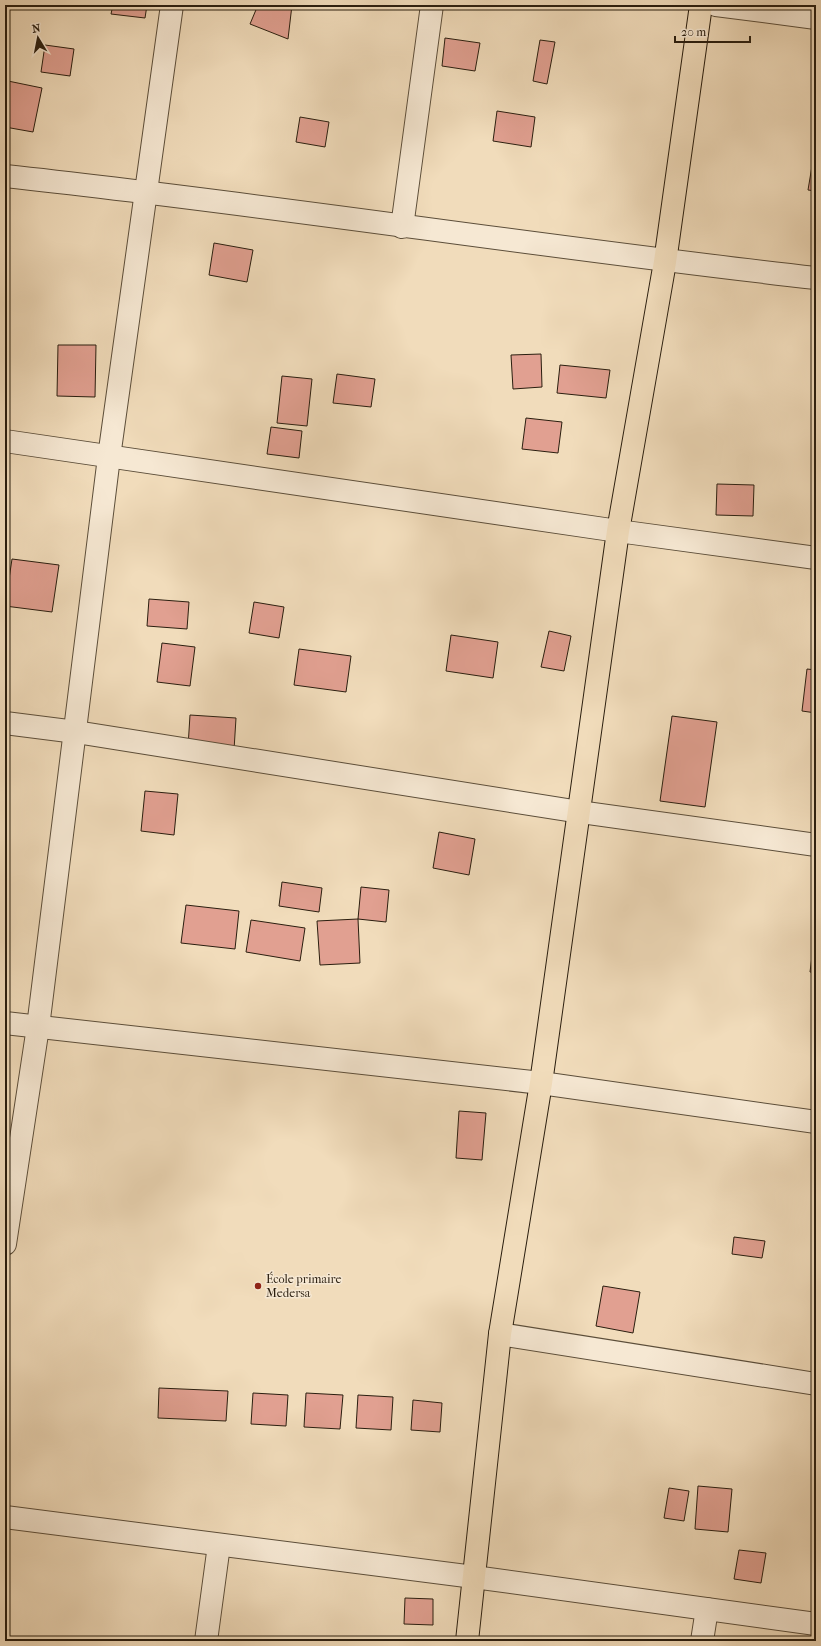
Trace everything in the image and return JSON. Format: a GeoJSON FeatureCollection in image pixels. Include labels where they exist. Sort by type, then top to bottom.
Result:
{"type":"FeatureCollection","features":[{"type":"Feature","properties":{"kind":"main road"},"geometry":{"type":"LineString","coordinates":[[466,1641],[500,1334],[541,1083],[618,531],[665,262],[701,5]]}},
{"type":"Feature","properties":{"kind":"street"},"geometry":{"type":"LineString","coordinates":[[5,1244],[38,1027],[76,732],[109,457],[172,5]]}},
{"type":"Feature","properties":{"kind":"street"},"geometry":{"type":"LineString","coordinates":[[402,226],[432,5]]}},
{"type":"Feature","properties":{"kind":"street"},"geometry":{"type":"LineString","coordinates":[[716,5],[816,18]]}},
{"type":"Feature","properties":{"kind":"street"},"geometry":{"type":"LineString","coordinates":[[5,176],[145,191],[665,262],[816,278]]}},
{"type":"Feature","properties":{"kind":"street"},"geometry":{"type":"LineString","coordinates":[[5,441],[618,531],[816,558]]}},
{"type":"Feature","properties":{"kind":"street"},"geometry":{"type":"LineString","coordinates":[[5,723],[76,732],[580,812],[816,845]]}},
{"type":"Feature","properties":{"kind":"street"},"geometry":{"type":"LineString","coordinates":[[5,1023],[541,1083],[816,1122]]}},
{"type":"Feature","properties":{"kind":"street"},"geometry":{"type":"LineString","coordinates":[[500,1334],[816,1384]]}},
{"type":"Feature","properties":{"kind":"street"},"geometry":{"type":"LineString","coordinates":[[5,1517],[474,1577],[816,1624]]}},
{"type":"Feature","properties":{"kind":"street"},"geometry":{"type":"LineString","coordinates":[[206,1641],[219,1545]]}},
{"type":"Feature","properties":{"kind":"street"},"geometry":{"type":"LineString","coordinates":[[702,1641],[707,1609]]}},
{"type":"Feature","properties":{"kind":"building"},"geometry":{"type":"Polygon","coordinates":[[[113,5],[147,5],[145,18],[111,14],[113,5]]]}},
{"type":"Feature","properties":{"kind":"building"},"geometry":{"type":"Polygon","coordinates":[[[258,5],[292,5],[288,39],[250,24],[258,5]]]}},
{"type":"Feature","properties":{"kind":"building"},"geometry":{"type":"Polygon","coordinates":[[[445,38],[480,43],[475,71],[442,66],[445,38]]]}},
{"type":"Feature","properties":{"kind":"building"},"geometry":{"type":"Polygon","coordinates":[[[540,40],[555,42],[547,84],[533,81],[540,40]]]}},
{"type":"Feature","properties":{"kind":"building"},"geometry":{"type":"Polygon","coordinates":[[[45,45],[74,49],[70,76],[41,72],[45,45]]]}},
{"type":"Feature","properties":{"kind":"building"},"geometry":{"type":"Polygon","coordinates":[[[8,81],[42,88],[33,132],[5,127],[5,96],[8,81]]]}},
{"type":"Feature","properties":{"kind":"building"},"geometry":{"type":"Polygon","coordinates":[[[497,111],[535,117],[531,147],[493,141],[497,111]]]}},
{"type":"Feature","properties":{"kind":"building"},"geometry":{"type":"Polygon","coordinates":[[[300,117],[329,122],[325,147],[296,142],[300,117]]]}},
{"type":"Feature","properties":{"kind":"building"},"geometry":{"type":"Polygon","coordinates":[[[814,154],[816,155],[816,191],[808,190],[814,154]]]}},
{"type":"Feature","properties":{"kind":"building"},"geometry":{"type":"Polygon","coordinates":[[[214,243],[253,250],[247,282],[209,275],[214,243]]]}},
{"type":"Feature","properties":{"kind":"building"},"geometry":{"type":"Polygon","coordinates":[[[58,345],[96,345],[95,397],[57,396],[58,345]]]}},
{"type":"Feature","properties":{"kind":"building"},"geometry":{"type":"Polygon","coordinates":[[[541,354],[542,387],[513,389],[511,355],[541,354]]]}},
{"type":"Feature","properties":{"kind":"building"},"geometry":{"type":"Polygon","coordinates":[[[560,365],[610,370],[606,398],[557,393],[560,365]]]}},
{"type":"Feature","properties":{"kind":"building"},"geometry":{"type":"Polygon","coordinates":[[[337,374],[375,379],[371,407],[333,403],[337,374]]]}},
{"type":"Feature","properties":{"kind":"building"},"geometry":{"type":"Polygon","coordinates":[[[282,376],[312,379],[307,426],[277,423],[282,376]]]}},
{"type":"Feature","properties":{"kind":"building"},"geometry":{"type":"Polygon","coordinates":[[[526,418],[562,422],[558,453],[522,449],[526,418]]]}},
{"type":"Feature","properties":{"kind":"building"},"geometry":{"type":"Polygon","coordinates":[[[271,427],[302,431],[299,458],[267,454],[271,427]]]}},
{"type":"Feature","properties":{"kind":"building"},"geometry":{"type":"Polygon","coordinates":[[[717,484],[754,485],[753,516],[716,515],[717,484]]]}},
{"type":"Feature","properties":{"kind":"building"},"geometry":{"type":"Polygon","coordinates":[[[12,559],[59,565],[52,612],[5,606],[12,559]]]}},
{"type":"Feature","properties":{"kind":"building"},"geometry":{"type":"Polygon","coordinates":[[[149,599],[189,602],[187,629],[147,626],[149,599]]]}},
{"type":"Feature","properties":{"kind":"building"},"geometry":{"type":"Polygon","coordinates":[[[254,602],[284,607],[279,638],[249,633],[254,602]]]}},
{"type":"Feature","properties":{"kind":"building"},"geometry":{"type":"Polygon","coordinates":[[[549,631],[571,636],[564,671],[541,667],[549,631]]]}},
{"type":"Feature","properties":{"kind":"building"},"geometry":{"type":"Polygon","coordinates":[[[451,635],[498,642],[493,678],[446,671],[451,635]]]}},
{"type":"Feature","properties":{"kind":"building"},"geometry":{"type":"Polygon","coordinates":[[[162,643],[195,647],[190,686],[157,682],[162,643]]]}},
{"type":"Feature","properties":{"kind":"building"},"geometry":{"type":"Polygon","coordinates":[[[299,649],[351,656],[346,692],[294,685],[299,649]]]}},
{"type":"Feature","properties":{"kind":"building"},"geometry":{"type":"Polygon","coordinates":[[[807,669],[816,670],[816,713],[802,711],[807,669]]]}},
{"type":"Feature","properties":{"kind":"building"},"geometry":{"type":"Polygon","coordinates":[[[190,715],[236,718],[234,750],[188,747],[190,715]]]}},
{"type":"Feature","properties":{"kind":"building"},"geometry":{"type":"Polygon","coordinates":[[[672,716],[717,722],[705,807],[660,801],[672,716]]]}},
{"type":"Feature","properties":{"kind":"building"},"geometry":{"type":"Polygon","coordinates":[[[145,791],[178,794],[174,835],[141,831],[145,791]]]}},
{"type":"Feature","properties":{"kind":"building"},"geometry":{"type":"Polygon","coordinates":[[[439,832],[475,839],[469,875],[433,868],[439,832]]]}},
{"type":"Feature","properties":{"kind":"building"},"geometry":{"type":"Polygon","coordinates":[[[282,882],[322,888],[319,912],[279,906],[282,882]]]}},
{"type":"Feature","properties":{"kind":"building"},"geometry":{"type":"Polygon","coordinates":[[[361,887],[389,890],[386,922],[358,919],[361,887]]]}},
{"type":"Feature","properties":{"kind":"building"},"geometry":{"type":"Polygon","coordinates":[[[186,905],[239,911],[235,949],[181,943],[186,905]]]}},
{"type":"Feature","properties":{"kind":"building"},"geometry":{"type":"Polygon","coordinates":[[[358,919],[360,963],[320,965],[317,921],[358,919]]]}},
{"type":"Feature","properties":{"kind":"building"},"geometry":{"type":"Polygon","coordinates":[[[251,920],[305,928],[300,961],[246,952],[251,920]]]}},
{"type":"Feature","properties":{"kind":"building"},"geometry":{"type":"Polygon","coordinates":[[[816,925],[816,973],[810,972],[816,925]]]}},
{"type":"Feature","properties":{"kind":"building"},"geometry":{"type":"Polygon","coordinates":[[[459,1111],[486,1113],[482,1160],[456,1158],[459,1111]]]}},
{"type":"Feature","properties":{"kind":"building"},"geometry":{"type":"Polygon","coordinates":[[[734,1237],[765,1241],[762,1258],[732,1254],[734,1237]]]}},
{"type":"Feature","properties":{"kind":"building"},"geometry":{"type":"Polygon","coordinates":[[[603,1286],[640,1292],[633,1333],[596,1326],[603,1286]]]}},
{"type":"Feature","properties":{"kind":"building"},"geometry":{"type":"Polygon","coordinates":[[[159,1388],[228,1391],[226,1421],[158,1418],[159,1388]]]}},
{"type":"Feature","properties":{"kind":"building"},"geometry":{"type":"Polygon","coordinates":[[[253,1393],[288,1395],[286,1426],[251,1424],[253,1393]]]}},
{"type":"Feature","properties":{"kind":"building"},"geometry":{"type":"Polygon","coordinates":[[[306,1393],[343,1395],[340,1429],[304,1427],[306,1393]]]}},
{"type":"Feature","properties":{"kind":"building"},"geometry":{"type":"Polygon","coordinates":[[[358,1395],[393,1397],[391,1430],[356,1428],[358,1395]]]}},
{"type":"Feature","properties":{"kind":"building"},"geometry":{"type":"Polygon","coordinates":[[[413,1400],[442,1403],[440,1432],[411,1430],[413,1400]]]}},
{"type":"Feature","properties":{"kind":"building"},"geometry":{"type":"Polygon","coordinates":[[[698,1486],[732,1489],[728,1532],[695,1529],[698,1486]]]}},
{"type":"Feature","properties":{"kind":"building"},"geometry":{"type":"Polygon","coordinates":[[[669,1488],[689,1491],[684,1521],[664,1518],[669,1488]]]}},
{"type":"Feature","properties":{"kind":"building"},"geometry":{"type":"Polygon","coordinates":[[[739,1550],[766,1553],[761,1583],[734,1579],[739,1550]]]}},
{"type":"Feature","properties":{"kind":"building"},"geometry":{"type":"Polygon","coordinates":[[[405,1598],[433,1599],[433,1625],[404,1624],[405,1598]]]}},
{"type":"Feature","properties":{"kind":"place","name":"École primaire Medersa"},"geometry":{"type":"Point","coordinates":[258,1286]}}]}
